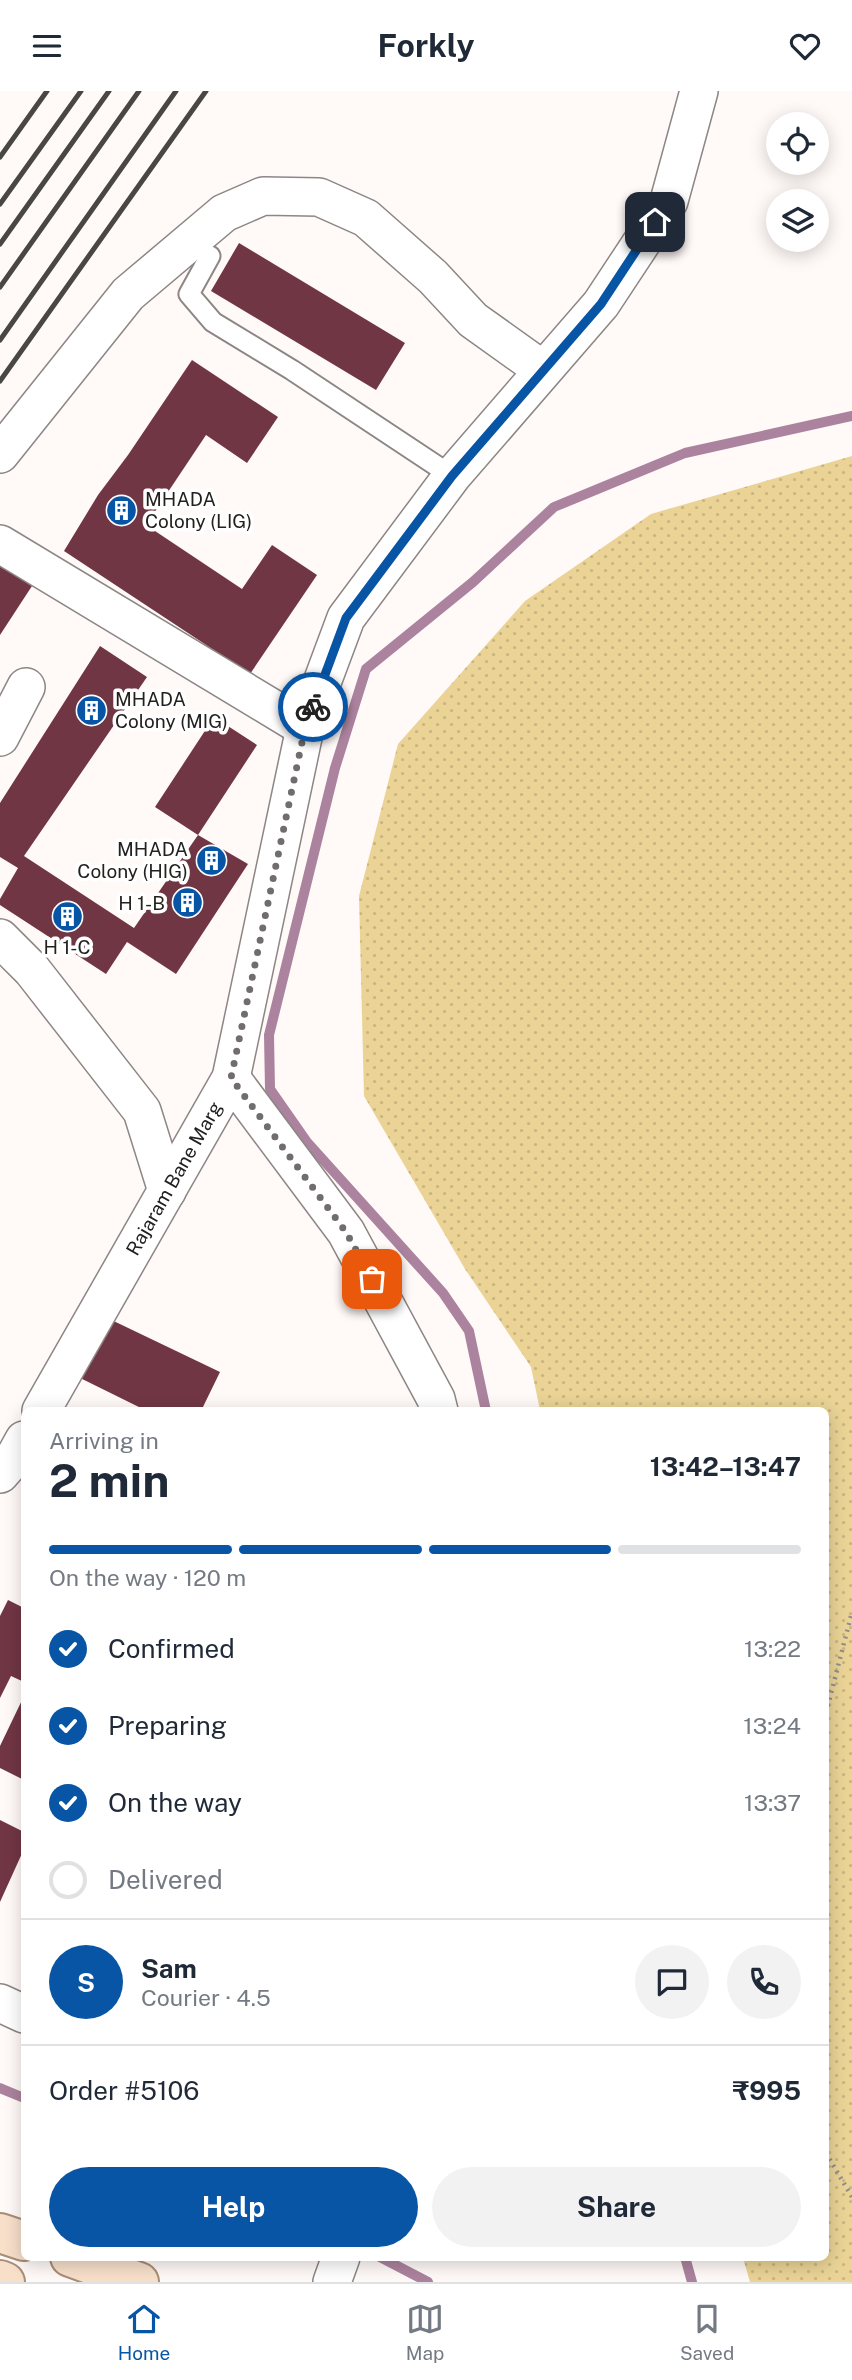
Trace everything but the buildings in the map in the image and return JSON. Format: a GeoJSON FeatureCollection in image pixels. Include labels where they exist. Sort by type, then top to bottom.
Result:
{"type":"FeatureCollection","features":[{"type":"Feature","properties":{"kind":"main road"},"geometry":{"type":"LineString","coordinates":[[0,2233],[21,2240]]}},
{"type":"Feature","properties":{"kind":"main road"},"geometry":{"type":"LineString","coordinates":[[81,2261],[139,2282]]}},
{"type":"Feature","properties":{"kind":"street","name":"Rajaram Bane Marg"},"geometry":{"type":"LineString","coordinates":[[43,1407],[231,1078],[305,728],[346,618],[452,476],[601,304],[669,201],[699,91]]}},
{"type":"Feature","properties":{"kind":"street"},"geometry":{"type":"LineString","coordinates":[[0,454],[128,294],[224,213],[263,196],[319,197],[366,218],[433,277],[472,320],[543,370]]}},
{"type":"Feature","properties":{"kind":"street"},"geometry":{"type":"LineString","coordinates":[[0,544],[305,728]]}},
{"type":"Feature","properties":{"kind":"street"},"geometry":{"type":"LineString","coordinates":[[0,737],[26,687]]}},
{"type":"Feature","properties":{"kind":"street"},"geometry":{"type":"LineString","coordinates":[[0,938],[33,970],[142,1111],[167,1191]]}},
{"type":"Feature","properties":{"kind":"street"},"geometry":{"type":"LineString","coordinates":[[231,1078],[346,1232],[438,1407]]}},
{"type":"Feature","properties":{"kind":"street"},"geometry":{"type":"LineString","coordinates":[[0,1474],[21,1445]]}},
{"type":"Feature","properties":{"kind":"street"},"geometry":{"type":"LineString","coordinates":[[0,2003],[21,2013]]}},
{"type":"Feature","properties":{"kind":"street"},"geometry":{"type":"LineString","coordinates":[[332,2282],[340,2261]]}},
{"type":"Feature","properties":{"kind":"lane"},"geometry":{"type":"LineString","coordinates":[[210,256],[189,294],[213,322],[292,370],[452,476]]}},
{"type":"Feature","properties":{"kind":"path"},"geometry":{"type":"LineString","coordinates":[[829,1701],[852,1612]]}},
{"type":"Feature","properties":{"kind":"path"},"geometry":{"type":"LineString","coordinates":[[829,2158],[852,2197]]}},
{"type":"Feature","properties":{"kind":"shaded area"},"geometry":{"type":"Polygon","coordinates":[[[852,456],[852,2282],[750,2282],[744,2261],[829,2261],[829,1407],[539,1407],[531,1367],[465,1269],[364,1096],[359,896],[398,744],[525,601],[651,514],[852,456]]]}},
{"type":"Feature","properties":{"kind":"waterway"},"geometry":{"type":"LineString","coordinates":[[485,1407],[469,1331],[443,1293],[307,1142],[270,1089],[269,1035],[335,768],[366,669],[473,582],[554,507],[685,453],[852,416]]}},
{"type":"Feature","properties":{"kind":"waterway"},"geometry":{"type":"LineString","coordinates":[[0,2088],[21,2097]]}},
{"type":"Feature","properties":{"kind":"waterway"},"geometry":{"type":"LineString","coordinates":[[388,2261],[428,2282]]}},
{"type":"Feature","properties":{"kind":"waterway"},"geometry":{"type":"LineString","coordinates":[[686,2261],[692,2282]]}},
{"type":"Feature","properties":{"kind":"railway"},"geometry":{"type":"LineString","coordinates":[[0,157],[47,91]]}},
{"type":"Feature","properties":{"kind":"railway"},"geometry":{"type":"LineString","coordinates":[[0,204],[81,91]]}},
{"type":"Feature","properties":{"kind":"railway"},"geometry":{"type":"LineString","coordinates":[[0,244],[109,91]]}},
{"type":"Feature","properties":{"kind":"railway"},"geometry":{"type":"LineString","coordinates":[[0,287],[139,91]]}},
{"type":"Feature","properties":{"kind":"railway"},"geometry":{"type":"LineString","coordinates":[[0,340],[176,91]]}},
{"type":"Feature","properties":{"kind":"railway"},"geometry":{"type":"LineString","coordinates":[[0,381],[206,91]]}},
{"type":"Feature","properties":{"kind":"way so far"},"geometry":{"type":"LineString","coordinates":[[313,707],[305,728],[231,1078],[346,1232],[372,1279]]}},
{"type":"Feature","properties":{"kind":"place","name":"MHADA Colony (LIG)"},"geometry":{"type":"Point","coordinates":[122,510]}},
{"type":"Feature","properties":{"kind":"place","name":"MHADA Colony (MIG)"},"geometry":{"type":"Point","coordinates":[92,710]}},
{"type":"Feature","properties":{"kind":"place","name":"MHADA Colony (HIG)"},"geometry":{"type":"Point","coordinates":[211,860]}},
{"type":"Feature","properties":{"kind":"place","name":"H 1-B"},"geometry":{"type":"Point","coordinates":[188,903]}},
{"type":"Feature","properties":{"kind":"place","name":"H 1-C"},"geometry":{"type":"Point","coordinates":[67,916]}},
{"type":"Feature","properties":{"kind":"route"},"geometry":{"type":"LineString","coordinates":[[313,707],[346,618],[452,476],[601,304],[655,222]]}}]}
